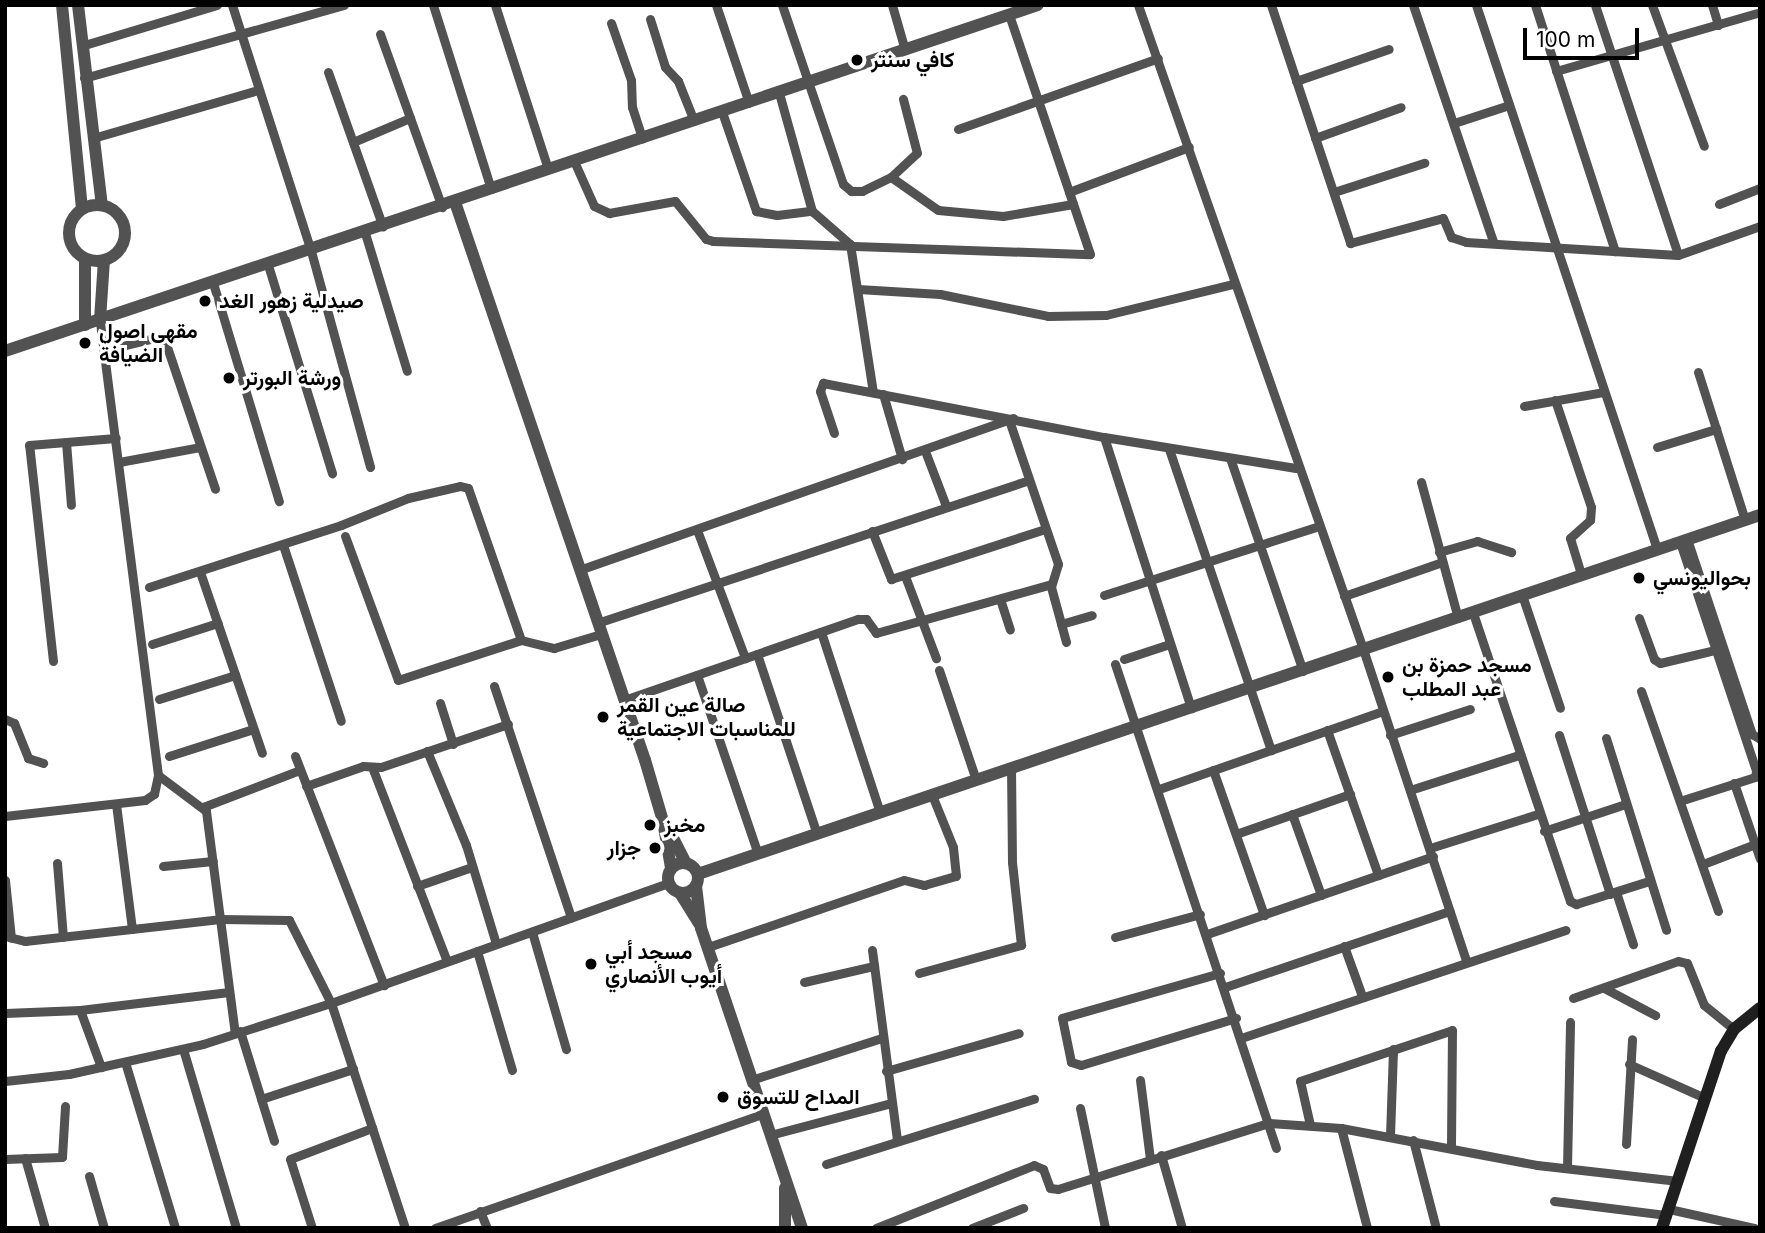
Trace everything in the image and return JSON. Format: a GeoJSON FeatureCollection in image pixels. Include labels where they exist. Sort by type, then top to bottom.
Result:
{"type":"FeatureCollection","features":[{"type":"Feature","properties":{"kind":"main road"},"geometry":{"type":"LineString","coordinates":[[1662,1228],[1705,1098],[1734,1029],[1760,1008]]}},
{"type":"Feature","properties":{"kind":"street"},"geometry":{"type":"LineString","coordinates":[[62,5],[82,208]]}},
{"type":"Feature","properties":{"kind":"street"},"geometry":{"type":"LineString","coordinates":[[78,5],[84,78],[102,205]]}},
{"type":"Feature","properties":{"kind":"street"},"geometry":{"type":"LineString","coordinates":[[81,46],[217,5]]}},
{"type":"Feature","properties":{"kind":"street"},"geometry":{"type":"LineString","coordinates":[[232,5],[311,251],[370,467]]}},
{"type":"Feature","properties":{"kind":"street"},"geometry":{"type":"LineString","coordinates":[[84,78],[241,36],[314,10],[344,5]]}},
{"type":"Feature","properties":{"kind":"street"},"geometry":{"type":"LineString","coordinates":[[433,5],[491,188]]}},
{"type":"Feature","properties":{"kind":"street"},"geometry":{"type":"LineString","coordinates":[[495,5],[548,169]]}},
{"type":"Feature","properties":{"kind":"street"},"geometry":{"type":"LineString","coordinates":[[716,5],[750,103]]}},
{"type":"Feature","properties":{"kind":"street"},"geometry":{"type":"LineString","coordinates":[[782,5],[843,184],[851,191],[862,191],[891,177],[917,153],[903,99]]}},
{"type":"Feature","properties":{"kind":"street"},"geometry":{"type":"LineString","coordinates":[[892,5],[905,50]]}},
{"type":"Feature","properties":{"kind":"street"},"geometry":{"type":"LineString","coordinates":[[5,351],[213,284],[1038,5]]}},
{"type":"Feature","properties":{"kind":"street"},"geometry":{"type":"LineString","coordinates":[[1138,5],[1189,147],[1296,468],[1363,649],[1466,960]]}},
{"type":"Feature","properties":{"kind":"street"},"geometry":{"type":"LineString","coordinates":[[1271,5],[1350,243],[1443,218],[1451,237],[1556,248],[1678,255],[1760,226]]}},
{"type":"Feature","properties":{"kind":"street"},"geometry":{"type":"LineString","coordinates":[[1413,5],[1493,242]]}},
{"type":"Feature","properties":{"kind":"street"},"geometry":{"type":"LineString","coordinates":[[1476,5],[1657,550]]}},
{"type":"Feature","properties":{"kind":"street"},"geometry":{"type":"LineString","coordinates":[[1535,5],[1615,251]]}},
{"type":"Feature","properties":{"kind":"street"},"geometry":{"type":"LineString","coordinates":[[1595,5],[1678,255]]}},
{"type":"Feature","properties":{"kind":"street"},"geometry":{"type":"LineString","coordinates":[[1652,5],[1704,146]]}},
{"type":"Feature","properties":{"kind":"street"},"geometry":{"type":"LineString","coordinates":[[1712,5],[1718,24]]}},
{"type":"Feature","properties":{"kind":"street"},"geometry":{"type":"LineString","coordinates":[[574,161],[590,202],[604,211],[671,200],[706,239],[713,241],[1090,254],[1036,103],[1014,11]]}},
{"type":"Feature","properties":{"kind":"street"},"geometry":{"type":"LineString","coordinates":[[1556,71],[1760,12]]}},
{"type":"Feature","properties":{"kind":"street"},"geometry":{"type":"LineString","coordinates":[[650,19],[665,67],[678,81],[694,121]]}},
{"type":"Feature","properties":{"kind":"street"},"geometry":{"type":"LineString","coordinates":[[611,23],[631,80],[632,107],[642,138]]}},
{"type":"Feature","properties":{"kind":"street"},"geometry":{"type":"LineString","coordinates":[[380,34],[442,207]]}},
{"type":"Feature","properties":{"kind":"street"},"geometry":{"type":"LineString","coordinates":[[1296,81],[1389,49]]}},
{"type":"Feature","properties":{"kind":"street"},"geometry":{"type":"LineString","coordinates":[[958,129],[1158,58]]}},
{"type":"Feature","properties":{"kind":"street"},"geometry":{"type":"LineString","coordinates":[[328,72],[383,227]]}},
{"type":"Feature","properties":{"kind":"street"},"geometry":{"type":"LineString","coordinates":[[93,138],[258,90]]}},
{"type":"Feature","properties":{"kind":"street"},"geometry":{"type":"LineString","coordinates":[[779,93],[812,211],[850,244],[878,393],[902,459]]}},
{"type":"Feature","properties":{"kind":"street"},"geometry":{"type":"LineString","coordinates":[[1454,123],[1509,105]]}},
{"type":"Feature","properties":{"kind":"street"},"geometry":{"type":"LineString","coordinates":[[1315,138],[1401,107]]}},
{"type":"Feature","properties":{"kind":"street"},"geometry":{"type":"LineString","coordinates":[[722,112],[757,211],[777,215],[812,211]]}},
{"type":"Feature","properties":{"kind":"street"},"geometry":{"type":"LineString","coordinates":[[353,142],[410,118]]}},
{"type":"Feature","properties":{"kind":"street"},"geometry":{"type":"LineString","coordinates":[[1069,192],[1189,147]]}},
{"type":"Feature","properties":{"kind":"street"},"geometry":{"type":"LineString","coordinates":[[1334,192],[1424,163]]}},
{"type":"Feature","properties":{"kind":"street"},"geometry":{"type":"LineString","coordinates":[[891,177],[938,210],[1003,216],[1073,204]]}},
{"type":"Feature","properties":{"kind":"street"},"geometry":{"type":"LineString","coordinates":[[1719,204],[1760,188]]}},
{"type":"Feature","properties":{"kind":"street"},"geometry":{"type":"LineString","coordinates":[[455,202],[663,821],[671,868],[668,883]]}},
{"type":"Feature","properties":{"kind":"street"},"geometry":{"type":"LineString","coordinates":[[85,259],[104,260],[118,251],[125,236],[122,220],[102,205],[82,208],[71,222],[69,239],[85,259],[85,325]]}},
{"type":"Feature","properties":{"kind":"street"},"geometry":{"type":"LineString","coordinates":[[365,233],[407,371]]}},
{"type":"Feature","properties":{"kind":"street"},"geometry":{"type":"LineString","coordinates":[[5,816],[149,799],[158,775],[100,320],[104,260]]}},
{"type":"Feature","properties":{"kind":"street"},"geometry":{"type":"LineString","coordinates":[[268,265],[332,474]]}},
{"type":"Feature","properties":{"kind":"street"},"geometry":{"type":"LineString","coordinates":[[213,284],[279,501]]}},
{"type":"Feature","properties":{"kind":"street"},"geometry":{"type":"LineString","coordinates":[[858,289],[940,293],[1048,316],[1106,315],[1233,284]]}},
{"type":"Feature","properties":{"kind":"street"},"geometry":{"type":"LineString","coordinates":[[122,346],[159,337],[165,341],[215,489]]}},
{"type":"Feature","properties":{"kind":"street"},"geometry":{"type":"LineString","coordinates":[[1698,372],[1745,520]]}},
{"type":"Feature","properties":{"kind":"street"},"geometry":{"type":"LineString","coordinates":[[834,433],[821,385],[878,393],[1169,449],[1296,468]]}},
{"type":"Feature","properties":{"kind":"street"},"geometry":{"type":"LineString","coordinates":[[1524,406],[1603,392]]}},
{"type":"Feature","properties":{"kind":"street"},"geometry":{"type":"LineString","coordinates":[[1555,400],[1591,508],[1590,520],[1570,538],[1581,575]]}},
{"type":"Feature","properties":{"kind":"street"},"geometry":{"type":"LineString","coordinates":[[579,570],[1011,419]]}},
{"type":"Feature","properties":{"kind":"street"},"geometry":{"type":"LineString","coordinates":[[1011,419],[1027,481],[1058,568],[1051,584],[1066,642]]}},
{"type":"Feature","properties":{"kind":"street"},"geometry":{"type":"LineString","coordinates":[[1657,447],[1716,429]]}},
{"type":"Feature","properties":{"kind":"street"},"geometry":{"type":"LineString","coordinates":[[1104,437],[1191,708]]}},
{"type":"Feature","properties":{"kind":"street"},"geometry":{"type":"LineString","coordinates":[[53,662],[29,447],[32,443],[116,438]]}},
{"type":"Feature","properties":{"kind":"street"},"geometry":{"type":"LineString","coordinates":[[66,442],[71,505]]}},
{"type":"Feature","properties":{"kind":"street"},"geometry":{"type":"LineString","coordinates":[[119,462],[200,447]]}},
{"type":"Feature","properties":{"kind":"street"},"geometry":{"type":"LineString","coordinates":[[1169,449],[1270,750]]}},
{"type":"Feature","properties":{"kind":"street"},"geometry":{"type":"LineString","coordinates":[[925,451],[946,506]]}},
{"type":"Feature","properties":{"kind":"street"},"geometry":{"type":"LineString","coordinates":[[1230,458],[1303,671]]}},
{"type":"Feature","properties":{"kind":"street"},"geometry":{"type":"LineString","coordinates":[[345,536],[398,680],[521,640],[554,648],[716,583],[1027,481]]}},
{"type":"Feature","properties":{"kind":"street"},"geometry":{"type":"LineString","coordinates":[[1421,482],[1458,618]]}},
{"type":"Feature","properties":{"kind":"street"},"geometry":{"type":"LineString","coordinates":[[149,587],[283,545],[415,495],[453,485],[468,488],[521,640]]}},
{"type":"Feature","properties":{"kind":"street"},"geometry":{"type":"LineString","coordinates":[[680,893],[697,880],[758,854],[1760,515]]}},
{"type":"Feature","properties":{"kind":"street"},"geometry":{"type":"LineString","coordinates":[[1104,595],[1206,565],[1319,526]]}},
{"type":"Feature","properties":{"kind":"street"},"geometry":{"type":"LineString","coordinates":[[872,531],[888,578],[905,576],[1045,529]]}},
{"type":"Feature","properties":{"kind":"street"},"geometry":{"type":"LineString","coordinates":[[697,530],[745,658]]}},
{"type":"Feature","properties":{"kind":"street"},"geometry":{"type":"LineString","coordinates":[[1681,801],[1755,777],[1756,771],[1715,650],[1684,540]]}},
{"type":"Feature","properties":{"kind":"street"},"geometry":{"type":"LineString","coordinates":[[1684,540],[1752,734],[1760,739]]}},
{"type":"Feature","properties":{"kind":"street"},"geometry":{"type":"LineString","coordinates":[[1344,596],[1477,541],[1511,552]]}},
{"type":"Feature","properties":{"kind":"street"},"geometry":{"type":"LineString","coordinates":[[283,545],[341,722]]}},
{"type":"Feature","properties":{"kind":"street"},"geometry":{"type":"LineString","coordinates":[[200,572],[262,753]]}},
{"type":"Feature","properties":{"kind":"street"},"geometry":{"type":"LineString","coordinates":[[905,576],[936,658]]}},
{"type":"Feature","properties":{"kind":"street"},"geometry":{"type":"LineString","coordinates":[[624,700],[858,619],[866,619],[876,633],[1051,584]]}},
{"type":"Feature","properties":{"kind":"street"},"geometry":{"type":"LineString","coordinates":[[1522,595],[1560,708]]}},
{"type":"Feature","properties":{"kind":"street"},"geometry":{"type":"LineString","coordinates":[[1000,598],[1010,629]]}},
{"type":"Feature","properties":{"kind":"street"},"geometry":{"type":"LineString","coordinates":[[1473,613],[1538,814],[1572,904],[1649,881]]}},
{"type":"Feature","properties":{"kind":"street"},"geometry":{"type":"LineString","coordinates":[[1061,624],[1093,615]]}},
{"type":"Feature","properties":{"kind":"street"},"geometry":{"type":"LineString","coordinates":[[1639,618],[1654,659],[1660,663],[1715,650]]}},
{"type":"Feature","properties":{"kind":"street"},"geometry":{"type":"LineString","coordinates":[[152,644],[218,624]]}},
{"type":"Feature","properties":{"kind":"street"},"geometry":{"type":"LineString","coordinates":[[821,632],[880,813]]}},
{"type":"Feature","properties":{"kind":"street"},"geometry":{"type":"LineString","coordinates":[[1170,645],[1119,662],[1137,725],[1236,1018],[1276,1148]]}},
{"type":"Feature","properties":{"kind":"street"},"geometry":{"type":"LineString","coordinates":[[757,654],[817,834]]}},
{"type":"Feature","properties":{"kind":"street"},"geometry":{"type":"LineString","coordinates":[[939,670],[976,780]]}},
{"type":"Feature","properties":{"kind":"street"},"geometry":{"type":"LineString","coordinates":[[159,699],[235,675]]}},
{"type":"Feature","properties":{"kind":"street"},"geometry":{"type":"LineString","coordinates":[[697,675],[758,854]]}},
{"type":"Feature","properties":{"kind":"street"},"geometry":{"type":"LineString","coordinates":[[494,686],[571,918]]}},
{"type":"Feature","properties":{"kind":"street"},"geometry":{"type":"LineString","coordinates":[[1641,691],[1718,911]]}},
{"type":"Feature","properties":{"kind":"street"},"geometry":{"type":"LineString","coordinates":[[440,703],[453,744]]}},
{"type":"Feature","properties":{"kind":"street"},"geometry":{"type":"LineString","coordinates":[[1390,735],[1470,709]]}},
{"type":"Feature","properties":{"kind":"street"},"geometry":{"type":"LineString","coordinates":[[1160,789],[1383,711]]}},
{"type":"Feature","properties":{"kind":"street"},"geometry":{"type":"LineString","coordinates":[[5,719],[14,723],[28,758],[43,763]]}},
{"type":"Feature","properties":{"kind":"street"},"geometry":{"type":"LineString","coordinates":[[306,786],[363,766],[372,767],[453,744],[508,724]]}},
{"type":"Feature","properties":{"kind":"street"},"geometry":{"type":"LineString","coordinates":[[169,756],[253,729]]}},
{"type":"Feature","properties":{"kind":"street"},"geometry":{"type":"LineString","coordinates":[[1328,730],[1378,875]]}},
{"type":"Feature","properties":{"kind":"street"},"geometry":{"type":"LineString","coordinates":[[1559,736],[1585,818],[1633,944]]}},
{"type":"Feature","properties":{"kind":"street"},"geometry":{"type":"LineString","coordinates":[[1606,738],[1666,930]]}},
{"type":"Feature","properties":{"kind":"street"},"geometry":{"type":"LineString","coordinates":[[428,751],[472,867],[496,944]]}},
{"type":"Feature","properties":{"kind":"street"},"geometry":{"type":"LineString","coordinates":[[1410,790],[1519,755]]}},
{"type":"Feature","properties":{"kind":"street"},"geometry":{"type":"LineString","coordinates":[[295,756],[384,985]]}},
{"type":"Feature","properties":{"kind":"street"},"geometry":{"type":"LineString","coordinates":[[372,767],[447,961]]}},
{"type":"Feature","properties":{"kind":"street"},"geometry":{"type":"LineString","coordinates":[[919,973],[1021,945],[1012,862],[1011,768]]}},
{"type":"Feature","properties":{"kind":"street"},"geometry":{"type":"LineString","coordinates":[[203,807],[300,770]]}},
{"type":"Feature","properties":{"kind":"street"},"geometry":{"type":"LineString","coordinates":[[1213,770],[1264,915]]}},
{"type":"Feature","properties":{"kind":"street"},"geometry":{"type":"LineString","coordinates":[[158,775],[203,807],[237,1032],[274,1141]]}},
{"type":"Feature","properties":{"kind":"street"},"geometry":{"type":"LineString","coordinates":[[1734,783],[1760,859]]}},
{"type":"Feature","properties":{"kind":"street"},"geometry":{"type":"LineString","coordinates":[[1236,834],[1350,794]]}},
{"type":"Feature","properties":{"kind":"street"},"geometry":{"type":"LineString","coordinates":[[708,947],[904,880],[924,885],[956,877],[953,847],[932,795]]}},
{"type":"Feature","properties":{"kind":"street"},"geometry":{"type":"LineString","coordinates":[[116,804],[132,929]]}},
{"type":"Feature","properties":{"kind":"street"},"geometry":{"type":"LineString","coordinates":[[1544,831],[1625,804]]}},
{"type":"Feature","properties":{"kind":"street"},"geometry":{"type":"LineString","coordinates":[[1292,814],[1321,895]]}},
{"type":"Feature","properties":{"kind":"street"},"geometry":{"type":"LineString","coordinates":[[1207,934],[1378,875],[1431,852],[1538,814]]}},
{"type":"Feature","properties":{"kind":"street"},"geometry":{"type":"LineString","coordinates":[[663,821],[697,880],[701,928]]}},
{"type":"Feature","properties":{"kind":"street"},"geometry":{"type":"LineString","coordinates":[[1703,864],[1755,844]]}},
{"type":"Feature","properties":{"kind":"street"},"geometry":{"type":"LineString","coordinates":[[163,866],[213,861]]}},
{"type":"Feature","properties":{"kind":"street"},"geometry":{"type":"LineString","coordinates":[[57,863],[63,937]]}},
{"type":"Feature","properties":{"kind":"street"},"geometry":{"type":"LineString","coordinates":[[671,868],[686,863]]}},
{"type":"Feature","properties":{"kind":"street"},"geometry":{"type":"LineString","coordinates":[[417,886],[472,867]]}},
{"type":"Feature","properties":{"kind":"street"},"geometry":{"type":"LineString","coordinates":[[5,880],[8,937],[25,941],[220,919],[289,920],[331,1003],[405,1228]]}},
{"type":"Feature","properties":{"kind":"street"},"geometry":{"type":"LineString","coordinates":[[5,1081],[101,1067],[183,1049],[384,985],[668,883]]}},
{"type":"Feature","properties":{"kind":"street"},"geometry":{"type":"LineString","coordinates":[[668,883],[680,893],[701,928],[785,1188],[802,1228]]}},
{"type":"Feature","properties":{"kind":"street"},"geometry":{"type":"LineString","coordinates":[[1225,987],[1450,911]]}},
{"type":"Feature","properties":{"kind":"street"},"geometry":{"type":"LineString","coordinates":[[1115,937],[1200,914]]}},
{"type":"Feature","properties":{"kind":"street"},"geometry":{"type":"LineString","coordinates":[[1241,1038],[1466,960],[1565,930]]}},
{"type":"Feature","properties":{"kind":"street"},"geometry":{"type":"LineString","coordinates":[[532,932],[566,1049]]}},
{"type":"Feature","properties":{"kind":"street"},"geometry":{"type":"LineString","coordinates":[[1344,946],[1362,996]]}},
{"type":"Feature","properties":{"kind":"street"},"geometry":{"type":"LineString","coordinates":[[872,950],[897,1140]]}},
{"type":"Feature","properties":{"kind":"street"},"geometry":{"type":"LineString","coordinates":[[477,951],[512,1070]]}},
{"type":"Feature","properties":{"kind":"street"},"geometry":{"type":"LineString","coordinates":[[1573,998],[1678,961],[1689,963],[1704,1005],[1734,1029]]}},
{"type":"Feature","properties":{"kind":"street"},"geometry":{"type":"LineString","coordinates":[[804,982],[874,966]]}},
{"type":"Feature","properties":{"kind":"street"},"geometry":{"type":"LineString","coordinates":[[1220,973],[1062,1018],[1071,1062],[1077,1065],[1236,1018]]}},
{"type":"Feature","properties":{"kind":"street"},"geometry":{"type":"LineString","coordinates":[[1604,988],[1656,1015]]}},
{"type":"Feature","properties":{"kind":"street"},"geometry":{"type":"LineString","coordinates":[[5,1013],[80,1010],[229,992]]}},
{"type":"Feature","properties":{"kind":"street"},"geometry":{"type":"LineString","coordinates":[[80,1010],[101,1067]]}},
{"type":"Feature","properties":{"kind":"street"},"geometry":{"type":"LineString","coordinates":[[1567,1168],[1570,1022]]}},
{"type":"Feature","properties":{"kind":"street"},"geometry":{"type":"LineString","coordinates":[[1310,1125],[1300,1081],[1454,1031],[1451,1147]]}},
{"type":"Feature","properties":{"kind":"street"},"geometry":{"type":"LineString","coordinates":[[886,1071],[1019,1033]]}},
{"type":"Feature","properties":{"kind":"street"},"geometry":{"type":"LineString","coordinates":[[751,1080],[882,1038]]}},
{"type":"Feature","properties":{"kind":"street"},"geometry":{"type":"LineString","coordinates":[[1626,1144],[1632,1039]]}},
{"type":"Feature","properties":{"kind":"street"},"geometry":{"type":"LineString","coordinates":[[183,1049],[236,1228]]}},
{"type":"Feature","properties":{"kind":"street"},"geometry":{"type":"LineString","coordinates":[[1390,1136],[1393,1049]]}},
{"type":"Feature","properties":{"kind":"street"},"geometry":{"type":"LineString","coordinates":[[125,1062],[176,1228]]}},
{"type":"Feature","properties":{"kind":"street"},"geometry":{"type":"LineString","coordinates":[[1629,1064],[1705,1098]]}},
{"type":"Feature","properties":{"kind":"street"},"geometry":{"type":"LineString","coordinates":[[261,1099],[353,1069]]}},
{"type":"Feature","properties":{"kind":"street"},"geometry":{"type":"LineString","coordinates":[[1140,1080],[1150,1159]]}},
{"type":"Feature","properties":{"kind":"street"},"geometry":{"type":"LineString","coordinates":[[826,1164],[1034,1099]]}},
{"type":"Feature","properties":{"kind":"street"},"geometry":{"type":"LineString","coordinates":[[770,1135],[891,1103]]}},
{"type":"Feature","properties":{"kind":"street"},"geometry":{"type":"LineString","coordinates":[[5,1159],[65,1154],[65,1106]]}},
{"type":"Feature","properties":{"kind":"street"},"geometry":{"type":"LineString","coordinates":[[1080,1108],[1092,1180],[1105,1228]]}},
{"type":"Feature","properties":{"kind":"street"},"geometry":{"type":"LineString","coordinates":[[435,1228],[763,1114]]}},
{"type":"Feature","properties":{"kind":"street"},"geometry":{"type":"LineString","coordinates":[[876,1228],[1034,1165],[1043,1169],[1054,1190],[1269,1124],[1340,1128],[1567,1168],[1678,1181]]}},
{"type":"Feature","properties":{"kind":"street"},"geometry":{"type":"LineString","coordinates":[[312,1228],[290,1159],[372,1128]]}},
{"type":"Feature","properties":{"kind":"street"},"geometry":{"type":"LineString","coordinates":[[1340,1128],[1367,1228]]}},
{"type":"Feature","properties":{"kind":"street"},"geometry":{"type":"LineString","coordinates":[[1413,1140],[1436,1228]]}},
{"type":"Feature","properties":{"kind":"street"},"geometry":{"type":"LineString","coordinates":[[1161,1155],[1182,1228]]}},
{"type":"Feature","properties":{"kind":"street"},"geometry":{"type":"LineString","coordinates":[[25,1158],[44,1228]]}},
{"type":"Feature","properties":{"kind":"street"},"geometry":{"type":"LineString","coordinates":[[89,1176],[104,1228]]}},
{"type":"Feature","properties":{"kind":"street"},"geometry":{"type":"LineString","coordinates":[[785,1188],[785,1228]]}},
{"type":"Feature","properties":{"kind":"street"},"geometry":{"type":"LineString","coordinates":[[1554,1201],[1668,1212],[1755,1228]]}},
{"type":"Feature","properties":{"kind":"street"},"geometry":{"type":"LineString","coordinates":[[972,1228],[1023,1208]]}},
{"type":"Feature","properties":{"kind":"street"},"geometry":{"type":"LineString","coordinates":[[480,1212],[487,1228]]}},
{"type":"Feature","properties":{"kind":"place","name":"كافي سنتر"},"geometry":{"type":"Point","coordinates":[857,60]}},
{"type":"Feature","properties":{"kind":"place","name":"صيدلية زهور الغد"},"geometry":{"type":"Point","coordinates":[205,301]}},
{"type":"Feature","properties":{"kind":"place","name":"مقهى اصول الضيافة"},"geometry":{"type":"Point","coordinates":[85,343]}},
{"type":"Feature","properties":{"kind":"place","name":"ورشة البورتر"},"geometry":{"type":"Point","coordinates":[229,378]}},
{"type":"Feature","properties":{"kind":"place","name":"بحواليونسي"},"geometry":{"type":"Point","coordinates":[1639,578]}},
{"type":"Feature","properties":{"kind":"place","name":"مسجد حمزة بن عبد المطلب"},"geometry":{"type":"Point","coordinates":[1388,677]}},
{"type":"Feature","properties":{"kind":"place","name":"صالة عين القمر للمناسبات الاجتماعية"},"geometry":{"type":"Point","coordinates":[603,717]}},
{"type":"Feature","properties":{"kind":"place","name":"مخبز"},"geometry":{"type":"Point","coordinates":[650,825]}},
{"type":"Feature","properties":{"kind":"place","name":"جزار"},"geometry":{"type":"Point","coordinates":[655,848]}},
{"type":"Feature","properties":{"kind":"place","name":"مسجد أبي أيوب الأنصاري"},"geometry":{"type":"Point","coordinates":[591,964]}},
{"type":"Feature","properties":{"kind":"place","name":"المداح للتسوق"},"geometry":{"type":"Point","coordinates":[723,1097]}}]}
